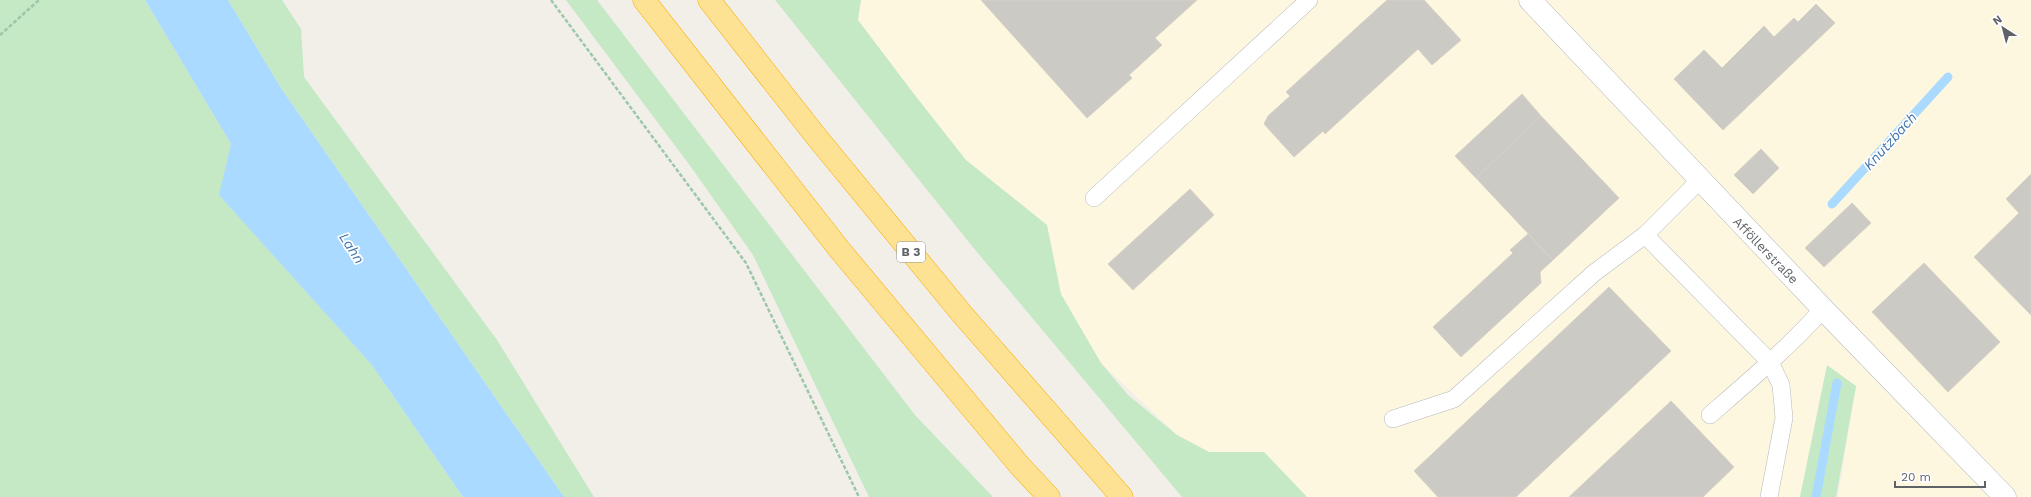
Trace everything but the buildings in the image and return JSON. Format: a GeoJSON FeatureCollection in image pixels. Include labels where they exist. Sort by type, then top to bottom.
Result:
{"type":"FeatureCollection","features":[{"type":"Feature","properties":{"kind":"highway"},"geometry":{"type":"LineString","coordinates":[[644,0],[839,249],[1020,466],[1049,497]]}},
{"type":"Feature","properties":{"kind":"highway","name":"B 3"},"geometry":{"type":"LineString","coordinates":[[709,0],[815,135],[962,314],[1122,497]]}},
{"type":"Feature","properties":{"kind":"main road","name":"Afföllerstraße"},"geometry":{"type":"LineString","coordinates":[[1530,0],[1823,309],[2005,497]]}},
{"type":"Feature","properties":{"kind":"lane"},"geometry":{"type":"LineString","coordinates":[[1094,198],[1309,0]]}},
{"type":"Feature","properties":{"kind":"lane"},"geometry":{"type":"LineString","coordinates":[[1393,420],[1454,400],[1594,273],[1645,235],[1700,180]]}},
{"type":"Feature","properties":{"kind":"lane"},"geometry":{"type":"LineString","coordinates":[[1645,235],[1770,362],[1781,385],[1784,418],[1769,497]]}},
{"type":"Feature","properties":{"kind":"lane"},"geometry":{"type":"LineString","coordinates":[[1710,415],[1770,362],[1804,330],[1823,309]]}},
{"type":"Feature","properties":{"kind":"path"},"geometry":{"type":"LineString","coordinates":[[0,35],[39,0]]}},
{"type":"Feature","properties":{"kind":"path"},"geometry":{"type":"LineString","coordinates":[[551,0],[746,263],[859,497]]}},
{"type":"Feature","properties":{"kind":"shaded area"},"geometry":{"type":"Polygon","coordinates":[[[828,0],[2031,0],[2031,497],[1838,497],[1856,386],[1827,366],[1800,497],[1307,497],[1264,452],[1209,452],[1177,435],[1101,363],[828,0]]]}},
{"type":"Feature","properties":{"kind":"green space"},"geometry":{"type":"Polygon","coordinates":[[[0,0],[145,0],[231,144],[220,195],[371,364],[463,497],[0,497],[0,0]]]}},
{"type":"Feature","properties":{"kind":"green space"},"geometry":{"type":"Polygon","coordinates":[[[228,0],[282,0],[301,29],[304,77],[497,340],[594,497],[564,497],[281,88],[228,0]]]}},
{"type":"Feature","properties":{"kind":"green space"},"geometry":{"type":"Polygon","coordinates":[[[566,0],[597,0],[915,415],[993,497],[869,497],[753,255],[691,167],[566,0]]]}},
{"type":"Feature","properties":{"kind":"green space"},"geometry":{"type":"Polygon","coordinates":[[[775,0],[861,0],[858,20],[966,160],[1047,225],[1061,294],[1101,363],[1128,395],[1177,435],[1209,452],[1264,452],[1307,497],[1182,497],[972,246],[775,0]]]}},
{"type":"Feature","properties":{"kind":"green space"},"geometry":{"type":"Polygon","coordinates":[[[1827,365],[1856,386],[1836,497],[1800,497],[1827,365]]]}},
{"type":"Feature","properties":{"kind":"water","name":"Lahn"},"geometry":{"type":"Polygon","coordinates":[[[145,0],[228,0],[281,88],[564,497],[463,497],[371,364],[219,195],[231,144],[145,0]]]}},
{"type":"Feature","properties":{"kind":"waterway","name":"Knutzbach"},"geometry":{"type":"LineString","coordinates":[[1832,204],[1948,77]]}},
{"type":"Feature","properties":{"kind":"waterway","name":"Knutzbach"},"geometry":{"type":"LineString","coordinates":[[1816,497],[1837,383]]}}]}
